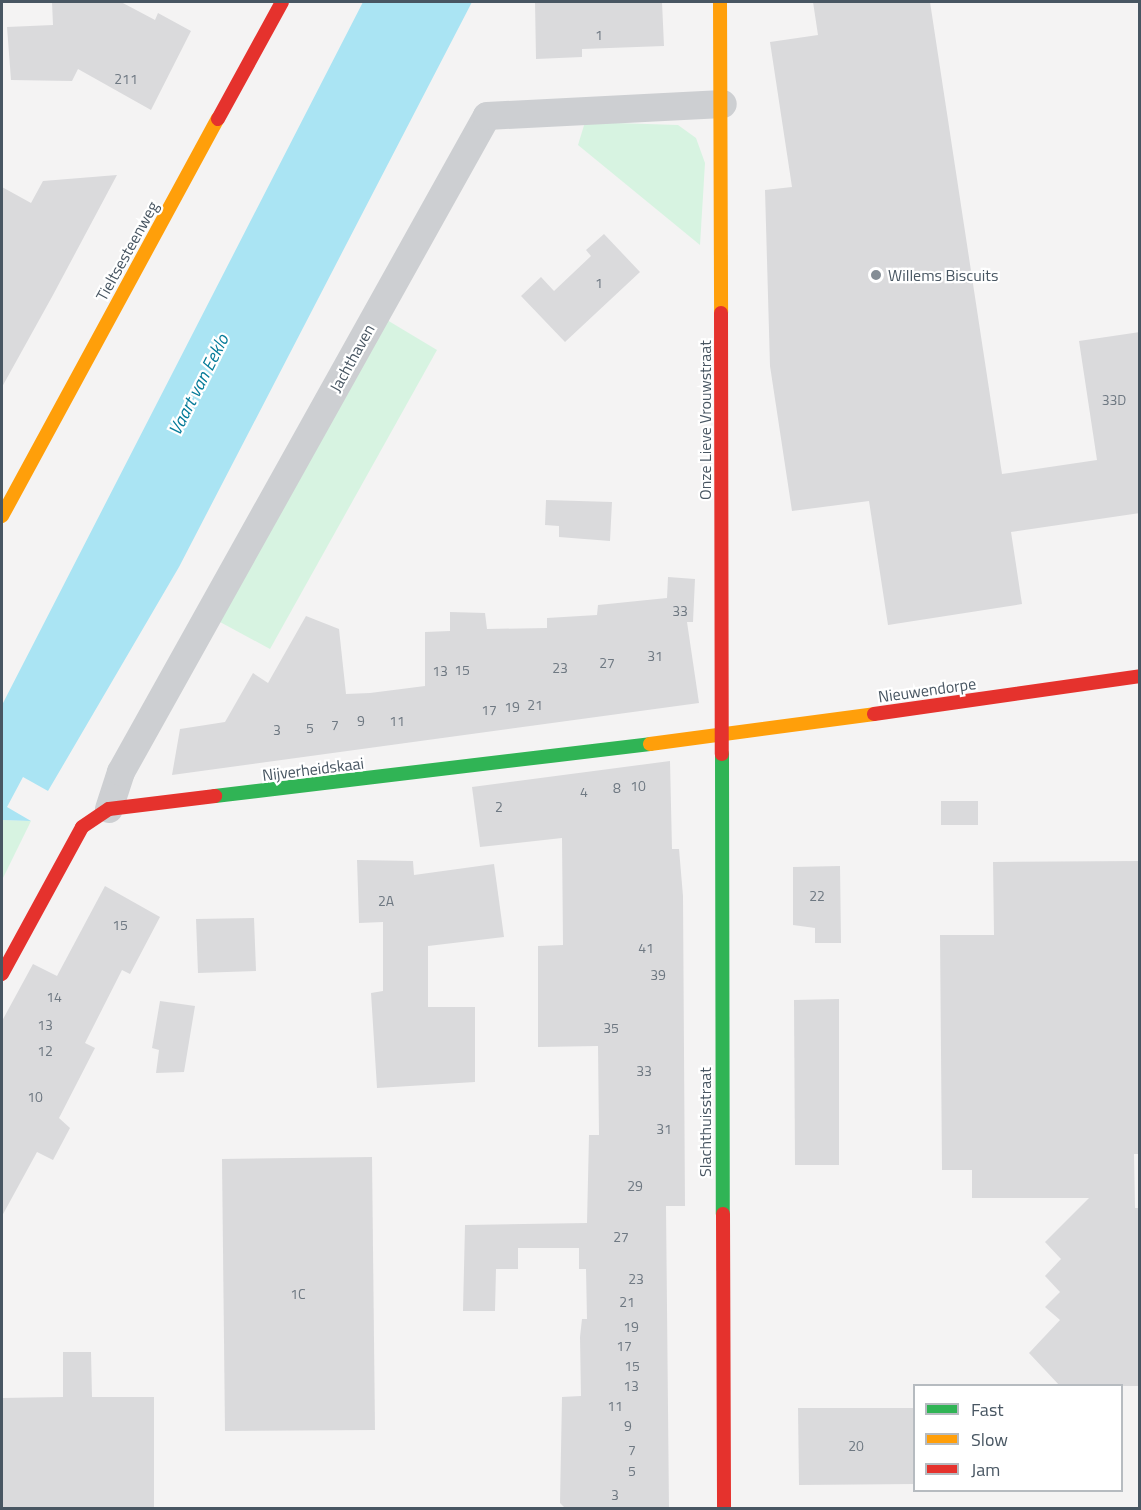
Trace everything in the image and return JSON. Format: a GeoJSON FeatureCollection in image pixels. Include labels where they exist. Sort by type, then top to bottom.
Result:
{"type":"FeatureCollection","features":[{"type":"Feature","properties":{"kind":"street","name":"Tieltsesteenweg"},"geometry":{"type":"LineString","coordinates":[[2,516],[282,2]]}},
{"type":"Feature","properties":{"kind":"street","name":"Onze Lieve Vrouwstraat"},"geometry":{"type":"LineString","coordinates":[[720,2],[723,104],[720,736]]}},
{"type":"Feature","properties":{"kind":"street","name":"Jachthaven"},"geometry":{"type":"LineString","coordinates":[[110,809],[121,772],[487,116],[723,104]]}},
{"type":"Feature","properties":{"kind":"street","name":"Nieuwendorpe"},"geometry":{"type":"LineString","coordinates":[[720,736],[1140,676]]}},
{"type":"Feature","properties":{"kind":"street","name":"Nijverheidskaai"},"geometry":{"type":"LineString","coordinates":[[2,974],[82,827],[110,809],[720,736]]}},
{"type":"Feature","properties":{"kind":"street","name":"Slachthuisstraat"},"geometry":{"type":"LineString","coordinates":[[720,736],[724,1509]]}},
{"type":"Feature","properties":{"kind":"green space"},"geometry":{"type":"Polygon","coordinates":[[[585,122],[678,125],[696,138],[705,163],[700,245],[578,145],[585,122]]]}},
{"type":"Feature","properties":{"kind":"green space"},"geometry":{"type":"Polygon","coordinates":[[[377,314],[437,350],[270,649],[209,616],[377,314]]]}},
{"type":"Feature","properties":{"kind":"green space"},"geometry":{"type":"Polygon","coordinates":[[[2,820],[31,821],[2,880],[2,820]]]}},
{"type":"Feature","properties":{"kind":"water","name":"Vaart van Eeklo"},"geometry":{"type":"Polygon","coordinates":[[[363,2],[472,2],[179,567],[48,791],[23,777],[7,807],[31,821],[2,820],[2,705],[363,2]]]}},
{"type":"Feature","properties":{"kind":"building"},"geometry":{"type":"Polygon","coordinates":[[[52,2],[121,2],[155,20],[158,13],[191,31],[151,110],[78,69],[72,81],[11,80],[7,27],[53,25],[52,2]]]}},
{"type":"Feature","properties":{"kind":"building"},"geometry":{"type":"Polygon","coordinates":[[[535,2],[662,2],[664,46],[582,49],[582,57],[536,59],[535,2]]]}},
{"type":"Feature","properties":{"kind":"building","name":"Willems Biscuits"},"geometry":{"type":"Polygon","coordinates":[[[813,2],[930,2],[1002,474],[1097,460],[1079,341],[1140,332],[1140,513],[1011,532],[1022,604],[888,625],[869,501],[792,511],[770,366],[765,190],[792,187],[770,42],[818,35],[813,2]]]}},
{"type":"Feature","properties":{"kind":"building"},"geometry":{"type":"Polygon","coordinates":[[[117,175],[2,387],[2,187],[31,203],[43,181],[117,175]]]}},
{"type":"Feature","properties":{"kind":"building"},"geometry":{"type":"Polygon","coordinates":[[[604,234],[640,272],[565,342],[521,296],[541,277],[554,291],[591,256],[586,250],[604,234]]]}},
{"type":"Feature","properties":{"kind":"building"},"geometry":{"type":"Polygon","coordinates":[[[546,500],[612,502],[610,541],[559,537],[559,526],[545,525],[546,500]]]}},
{"type":"Feature","properties":{"kind":"building"},"geometry":{"type":"Polygon","coordinates":[[[668,577],[695,579],[693,622],[687,622],[699,703],[172,775],[180,729],[225,722],[253,673],[268,683],[306,616],[339,629],[346,694],[370,693],[425,686],[425,632],[450,631],[450,612],[485,613],[487,629],[547,628],[547,618],[597,615],[598,605],[667,598],[668,577]]]}},
{"type":"Feature","properties":{"kind":"building"},"geometry":{"type":"Polygon","coordinates":[[[670,761],[672,849],[679,849],[683,896],[685,1206],[666,1206],[669,1509],[566,1509],[560,1503],[562,1397],[581,1396],[580,1337],[582,1319],[587,1319],[586,1269],[579,1269],[579,1248],[518,1248],[518,1269],[496,1269],[495,1311],[463,1311],[465,1225],[587,1223],[589,1135],[599,1135],[598,1046],[538,1047],[538,946],[563,945],[562,838],[480,847],[472,787],[670,761]]]}},
{"type":"Feature","properties":{"kind":"building"},"geometry":{"type":"Polygon","coordinates":[[[941,801],[978,801],[978,825],[941,825],[941,801]]]}},
{"type":"Feature","properties":{"kind":"building"},"geometry":{"type":"Polygon","coordinates":[[[357,860],[413,861],[414,875],[494,864],[504,937],[428,946],[428,1007],[475,1007],[475,1082],[377,1088],[371,993],[383,991],[383,922],[359,923],[357,860]]]}},
{"type":"Feature","properties":{"kind":"building"},"geometry":{"type":"Polygon","coordinates":[[[1140,861],[1140,1154],[1134,1154],[1135,1208],[1140,1208],[1140,1386],[1058,1384],[1029,1353],[1060,1320],[1045,1307],[1060,1292],[1045,1276],[1061,1259],[1045,1242],[1089,1198],[972,1198],[972,1170],[942,1170],[940,935],[994,935],[993,862],[1140,861]]]}},
{"type":"Feature","properties":{"kind":"building"},"geometry":{"type":"Polygon","coordinates":[[[840,866],[841,943],[815,943],[815,928],[793,925],[793,867],[840,866]]]}},
{"type":"Feature","properties":{"kind":"building"},"geometry":{"type":"Polygon","coordinates":[[[105,886],[160,917],[130,974],[122,970],[85,1043],[95,1048],[59,1118],[70,1128],[53,1160],[37,1152],[2,1216],[2,1021],[33,964],[57,976],[105,886]]]}},
{"type":"Feature","properties":{"kind":"building"},"geometry":{"type":"Polygon","coordinates":[[[254,918],[256,971],[198,973],[196,919],[254,918]]]}},
{"type":"Feature","properties":{"kind":"building"},"geometry":{"type":"Polygon","coordinates":[[[839,999],[839,1165],[795,1165],[794,1000],[839,999]]]}},
{"type":"Feature","properties":{"kind":"building"},"geometry":{"type":"Polygon","coordinates":[[[160,1001],[195,1006],[184,1072],[156,1073],[159,1050],[152,1048],[160,1001]]]}},
{"type":"Feature","properties":{"kind":"building"},"geometry":{"type":"Polygon","coordinates":[[[372,1157],[375,1430],[225,1431],[222,1159],[372,1157]]]}},
{"type":"Feature","properties":{"kind":"building"},"geometry":{"type":"Polygon","coordinates":[[[63,1352],[91,1352],[92,1397],[154,1397],[154,1509],[2,1509],[2,1398],[63,1397],[63,1352]]]}},
{"type":"Feature","properties":{"kind":"building"},"geometry":{"type":"Polygon","coordinates":[[[798,1408],[913,1408],[913,1484],[799,1485],[798,1408]]]}},
{"type":"Feature","properties":{"kind":"traffic: fast"},"geometry":{"type":"LineString","coordinates":[[215,796],[650,744]]}},
{"type":"Feature","properties":{"kind":"traffic: fast"},"geometry":{"type":"LineString","coordinates":[[722,754],[723,1214]]}},
{"type":"Feature","properties":{"kind":"traffic: slow"},"geometry":{"type":"LineString","coordinates":[[720,2],[721,313]]}},
{"type":"Feature","properties":{"kind":"traffic: slow"},"geometry":{"type":"LineString","coordinates":[[2,516],[218,119]]}},
{"type":"Feature","properties":{"kind":"traffic: slow"},"geometry":{"type":"LineString","coordinates":[[650,744],[874,714]]}},
{"type":"Feature","properties":{"kind":"traffic: jam"},"geometry":{"type":"LineString","coordinates":[[218,119],[282,2]]}},
{"type":"Feature","properties":{"kind":"traffic: jam"},"geometry":{"type":"LineString","coordinates":[[721,313],[722,754]]}},
{"type":"Feature","properties":{"kind":"traffic: jam"},"geometry":{"type":"LineString","coordinates":[[874,714],[1140,676]]}},
{"type":"Feature","properties":{"kind":"traffic: jam"},"geometry":{"type":"LineString","coordinates":[[2,974],[82,827],[109,809],[215,796]]}},
{"type":"Feature","properties":{"kind":"traffic: jam"},"geometry":{"type":"LineString","coordinates":[[723,1214],[724,1508]]}},
{"type":"Feature","properties":{"kind":"place","name":"Willems Biscuits"},"geometry":{"type":"Point","coordinates":[876,275]}}]}
